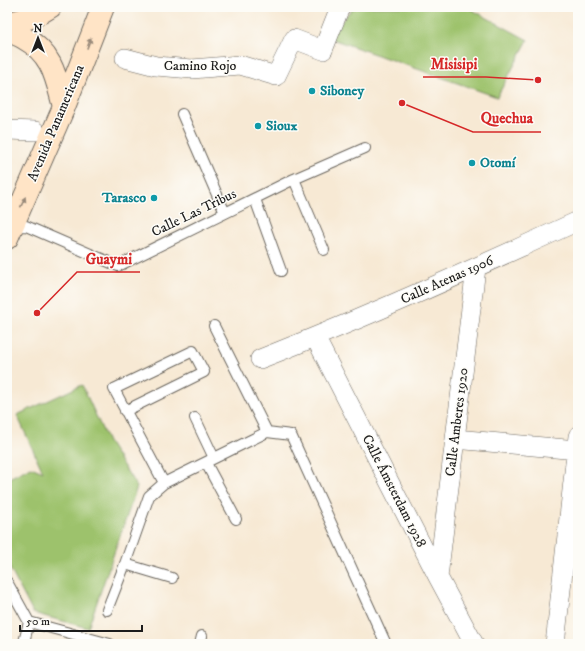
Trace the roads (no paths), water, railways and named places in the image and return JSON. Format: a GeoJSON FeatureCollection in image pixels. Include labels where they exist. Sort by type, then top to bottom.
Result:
{"type":"FeatureCollection","features":[{"type":"Feature","properties":{"kind":"street"},"geometry":{"type":"LineString","coordinates":[[7,23],[17,22],[33,17],[50,7]]}},
{"type":"Feature","properties":{"kind":"street","name":"Avenida Panamericana"},"geometry":{"type":"LineString","coordinates":[[9,230],[64,107],[102,7]]}},
{"type":"Feature","properties":{"kind":"street","name":"Camino Rojo"},"geometry":{"type":"LineString","coordinates":[[125,58],[156,66],[192,69],[240,65],[276,76],[294,39],[323,50],[340,7]]}},
{"type":"Feature","properties":{"kind":"street"},"geometry":{"type":"LineString","coordinates":[[7,30],[24,38],[39,49],[48,60],[55,74],[64,107]]}},
{"type":"Feature","properties":{"kind":"street"},"geometry":{"type":"LineString","coordinates":[[7,130],[35,131]]}},
{"type":"Feature","properties":{"kind":"street","name":"Calle Atenas 1906"},"geometry":{"type":"LineString","coordinates":[[260,359],[476,268],[578,221]]}},
{"type":"Feature","properties":{"kind":"street","name":"Calle Amberes 1920"},"geometry":{"type":"LineString","coordinates":[[438,577],[476,268]]}},
{"type":"Feature","properties":{"kind":"street","name":"Calle Ámsterdam 1928"},"geometry":{"type":"LineString","coordinates":[[314,337],[474,644]]}},
{"type":"Feature","properties":{"kind":"street"},"geometry":{"type":"LineString","coordinates":[[455,439],[577,443],[572,549],[555,644]]}},
{"type":"Feature","properties":{"kind":"lane"},"geometry":{"type":"LineString","coordinates":[[182,114],[225,213]]}},
{"type":"Feature","properties":{"kind":"lane","name":"Calle Las Tribus"},"geometry":{"type":"LineString","coordinates":[[9,230],[26,226],[118,266],[294,179],[365,148]]}},
{"type":"Feature","properties":{"kind":"lane"},"geometry":{"type":"LineString","coordinates":[[294,179],[324,250]]}},
{"type":"Feature","properties":{"kind":"lane"},"geometry":{"type":"LineString","coordinates":[[255,199],[281,271]]}},
{"type":"Feature","properties":{"kind":"lane"},"geometry":{"type":"LineString","coordinates":[[214,326],[267,432]]}},
{"type":"Feature","properties":{"kind":"lane"},"geometry":{"type":"LineString","coordinates":[[125,411],[204,372],[193,351],[114,389],[125,411],[164,484]]}},
{"type":"Feature","properties":{"kind":"lane"},"geometry":{"type":"LineString","coordinates":[[195,418],[210,460],[236,519]]}},
{"type":"Feature","properties":{"kind":"lane"},"geometry":{"type":"LineString","coordinates":[[107,610],[149,496],[164,484],[267,432],[291,435],[386,644]]}},
{"type":"Feature","properties":{"kind":"lane"},"geometry":{"type":"LineString","coordinates":[[125,564],[172,578]]}},
{"type":"Feature","properties":{"kind":"lane"},"geometry":{"type":"LineString","coordinates":[[7,582],[29,622],[23,643]]}},
{"type":"Feature","properties":{"kind":"lane"},"geometry":{"type":"LineString","coordinates":[[29,622],[110,644]]}},
{"type":"Feature","properties":{"kind":"place","name":"Misisipi"},"geometry":{"type":"Point","coordinates":[538,80]}},
{"type":"Feature","properties":{"kind":"place","name":"Siboney"},"geometry":{"type":"Point","coordinates":[312,91]}},
{"type":"Feature","properties":{"kind":"place","name":"Quechua"},"geometry":{"type":"Point","coordinates":[402,103]}},
{"type":"Feature","properties":{"kind":"place","name":"Sioux"},"geometry":{"type":"Point","coordinates":[258,126]}},
{"type":"Feature","properties":{"kind":"place","name":"Otomí"},"geometry":{"type":"Point","coordinates":[472,163]}},
{"type":"Feature","properties":{"kind":"place","name":"Tarasco"},"geometry":{"type":"Point","coordinates":[154,198]}},
{"type":"Feature","properties":{"kind":"place","name":"Guaymi"},"geometry":{"type":"Point","coordinates":[37,313]}}]}
